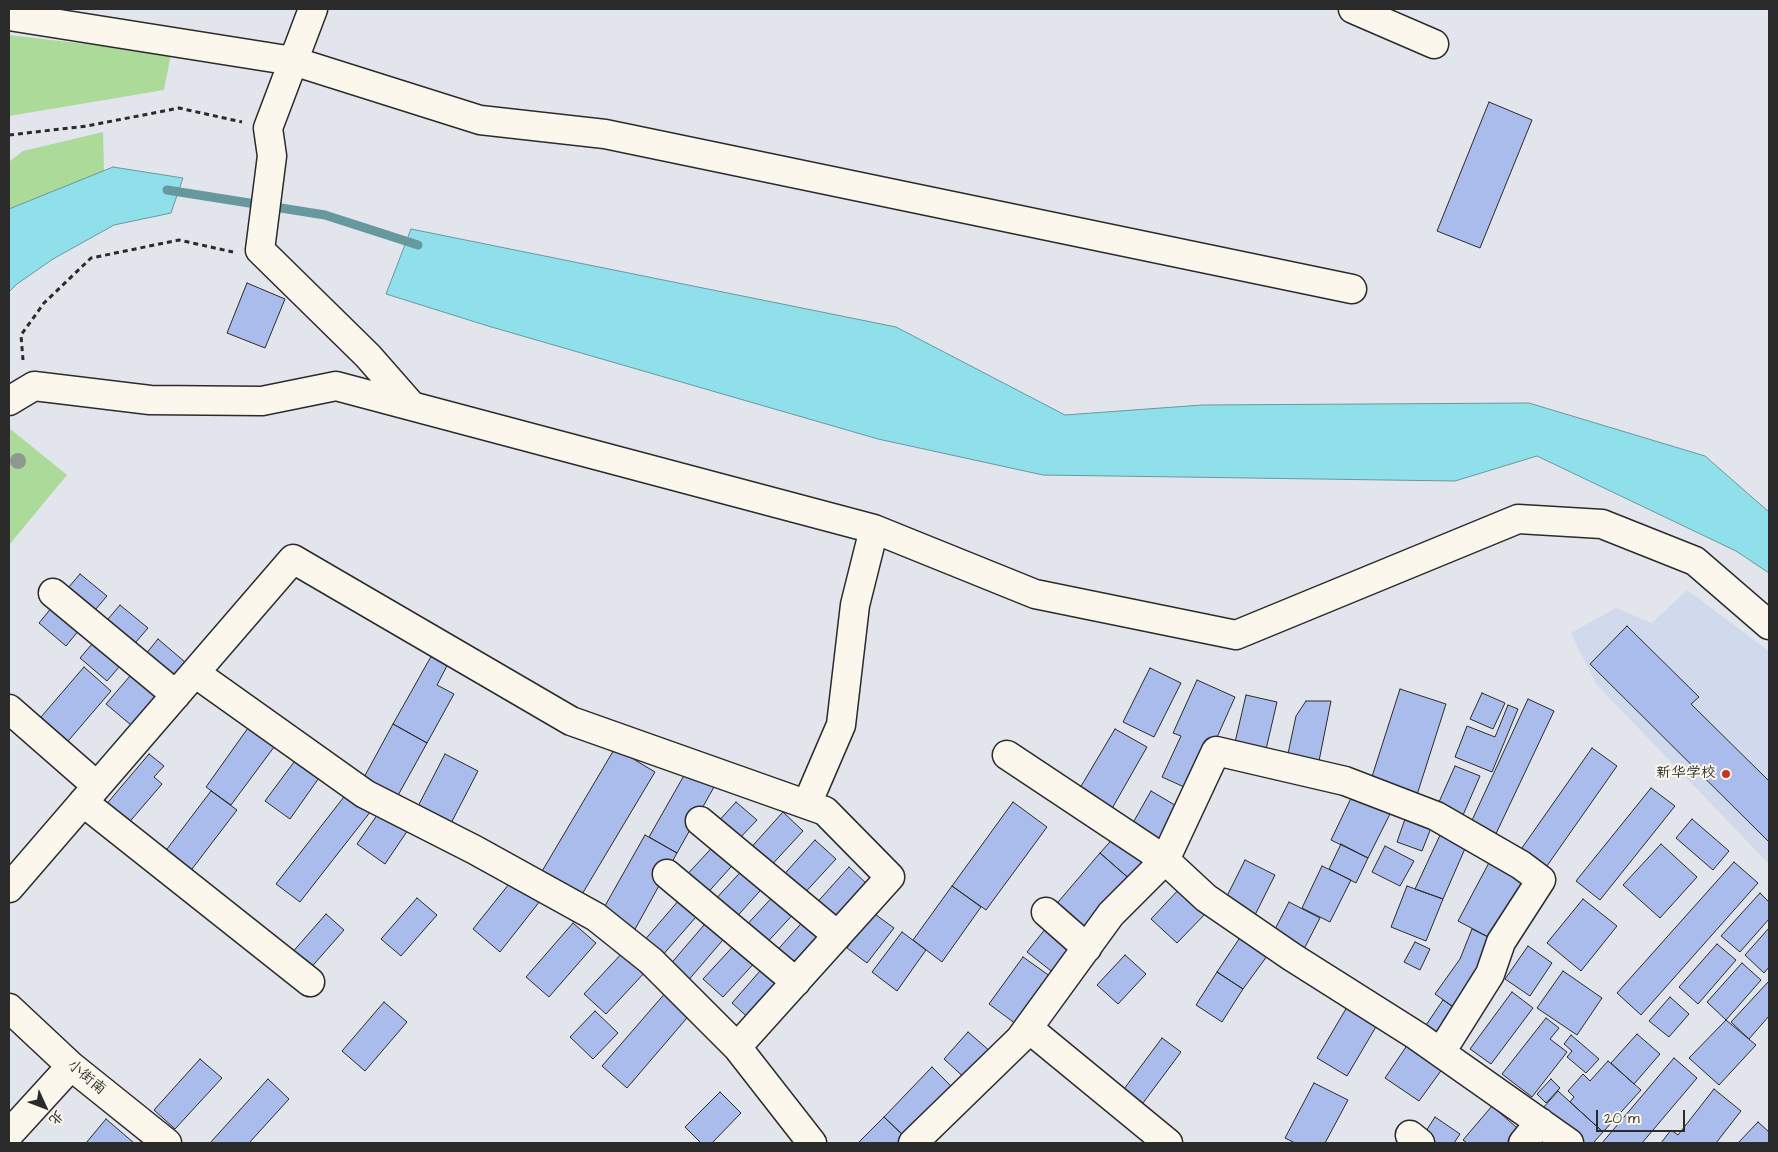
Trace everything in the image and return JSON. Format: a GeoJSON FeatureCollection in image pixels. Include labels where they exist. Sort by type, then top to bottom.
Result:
{"type":"FeatureCollection","features":[{"type":"Feature","properties":{"kind":"street"},"geometry":{"type":"LineString","coordinates":[[313,9],[268,128],[272,156],[265,255],[368,356],[411,406]]}},
{"type":"Feature","properties":{"kind":"street"},"geometry":{"type":"LineString","coordinates":[[1353,9],[1434,44]]}},
{"type":"Feature","properties":{"kind":"street"},"geometry":{"type":"LineString","coordinates":[[9,16],[293,61],[480,120],[605,134],[1352,289]]}},
{"type":"Feature","properties":{"kind":"street"},"geometry":{"type":"LineString","coordinates":[[17,396],[34,386],[150,400],[262,401],[336,386],[874,529],[1035,594],[1236,635],[1518,519],[1602,524],[1695,561],[1769,625]]}},
{"type":"Feature","properties":{"kind":"street"},"geometry":{"type":"LineString","coordinates":[[807,804],[841,725],[855,605],[874,529]]}},
{"type":"Feature","properties":{"kind":"street"},"geometry":{"type":"LineString","coordinates":[[9,888],[294,559],[571,721],[825,811],[890,877],[737,1047]]}},
{"type":"Feature","properties":{"kind":"street"},"geometry":{"type":"LineString","coordinates":[[52,593],[176,695]]}},
{"type":"Feature","properties":{"kind":"street"},"geometry":{"type":"LineString","coordinates":[[194,673],[365,794],[475,850],[596,917],[651,961],[737,1047],[812,1143]]}},
{"type":"Feature","properties":{"kind":"street"},"geometry":{"type":"LineString","coordinates":[[9,709],[90,794],[310,982]]}},
{"type":"Feature","properties":{"kind":"street"},"geometry":{"type":"LineString","coordinates":[[913,1143],[1020,1039],[1112,914],[1165,860],[1216,751],[1345,781],[1436,816],[1521,865],[1541,880],[1501,942],[1490,974],[1441,1052]]}},
{"type":"Feature","properties":{"kind":"street"},"geometry":{"type":"LineString","coordinates":[[1007,755],[1165,860],[1206,898],[1441,1052],[1569,1143]]}},
{"type":"Feature","properties":{"kind":"street"},"geometry":{"type":"LineString","coordinates":[[700,821],[838,935]]}},
{"type":"Feature","properties":{"kind":"street"},"geometry":{"type":"LineString","coordinates":[[667,874],[796,982]]}},
{"type":"Feature","properties":{"kind":"street"},"geometry":{"type":"LineString","coordinates":[[1046,912],[1087,948]]}},
{"type":"Feature","properties":{"kind":"street","name":"小街南"},"geometry":{"type":"LineString","coordinates":[[9,1008],[72,1066],[167,1143]]}},
{"type":"Feature","properties":{"kind":"street"},"geometry":{"type":"LineString","coordinates":[[1028,1028],[1168,1143]]}},
{"type":"Feature","properties":{"kind":"street"},"geometry":{"type":"LineString","coordinates":[[9,1134],[72,1066]]}},
{"type":"Feature","properties":{"kind":"street"},"geometry":{"type":"LineString","coordinates":[[1523,1143],[1540,1122]]}},
{"type":"Feature","properties":{"kind":"path"},"geometry":{"type":"LineString","coordinates":[[9,135],[87,126],[179,108],[268,128]]}},
{"type":"Feature","properties":{"kind":"path"},"geometry":{"type":"LineString","coordinates":[[17,396],[21,335],[44,303],[91,258],[179,240],[265,255]]}},
{"type":"Feature","properties":{"kind":"shaded area","name":"新华学校"},"geometry":{"type":"Polygon","coordinates":[[[1687,590],[1769,651],[1769,864],[1596,684],[1571,633],[1616,608],[1652,623],[1687,590]]]}},
{"type":"Feature","properties":{"kind":"green space"},"geometry":{"type":"Polygon","coordinates":[[[9,35],[171,54],[164,90],[9,116],[9,35]]]}},
{"type":"Feature","properties":{"kind":"green space"},"geometry":{"type":"Polygon","coordinates":[[[103,132],[104,171],[9,209],[9,162],[23,151],[103,132]]]}},
{"type":"Feature","properties":{"kind":"green space"},"geometry":{"type":"Polygon","coordinates":[[[9,428],[67,475],[9,545],[9,428]]]}},
{"type":"Feature","properties":{"kind":"water"},"geometry":{"type":"Polygon","coordinates":[[[113,167],[183,178],[171,213],[114,225],[53,259],[17,284],[9,292],[9,209],[113,167]]]}},
{"type":"Feature","properties":{"kind":"water"},"geometry":{"type":"Polygon","coordinates":[[[411,229],[896,327],[1065,415],[1202,405],[1529,403],[1705,456],[1769,512],[1769,573],[1736,551],[1537,456],[1455,481],[1043,475],[878,439],[488,326],[386,294],[411,229]]]}},
{"type":"Feature","properties":{"kind":"building"},"geometry":{"type":"Polygon","coordinates":[[[1489,102],[1532,120],[1480,248],[1437,231],[1489,102]]]}},
{"type":"Feature","properties":{"kind":"building"},"geometry":{"type":"Polygon","coordinates":[[[247,283],[285,299],[265,348],[227,333],[247,283]]]}},
{"type":"Feature","properties":{"kind":"building"},"geometry":{"type":"Polygon","coordinates":[[[80,574],[107,596],[89,617],[62,595],[80,574]]]}},
{"type":"Feature","properties":{"kind":"building"},"geometry":{"type":"Polygon","coordinates":[[[57,601],[84,624],[66,646],[39,623],[57,601]]]}},
{"type":"Feature","properties":{"kind":"building"},"geometry":{"type":"Polygon","coordinates":[[[120,605],[148,628],[130,649],[102,626],[120,605]]]}},
{"type":"Feature","properties":{"kind":"building"},"geometry":{"type":"Polygon","coordinates":[[[1627,626],[1699,697],[1691,704],[1769,781],[1769,842],[1590,664],[1627,626]]]}},
{"type":"Feature","properties":{"kind":"building"},"geometry":{"type":"Polygon","coordinates":[[[98,637],[125,660],[107,681],[80,658],[98,637]]]}},
{"type":"Feature","properties":{"kind":"building"},"geometry":{"type":"Polygon","coordinates":[[[158,639],[185,662],[168,683],[141,660],[158,639]]]}},
{"type":"Feature","properties":{"kind":"building"},"geometry":{"type":"Polygon","coordinates":[[[433,653],[449,662],[437,685],[454,694],[427,743],[393,724],[433,653]]]}},
{"type":"Feature","properties":{"kind":"building"},"geometry":{"type":"Polygon","coordinates":[[[84,667],[111,691],[63,747],[35,724],[84,667]]]}},
{"type":"Feature","properties":{"kind":"building"},"geometry":{"type":"Polygon","coordinates":[[[1150,668],[1181,683],[1154,737],[1123,722],[1150,668]]]}},
{"type":"Feature","properties":{"kind":"building"},"geometry":{"type":"Polygon","coordinates":[[[136,669],[161,690],[131,725],[106,704],[136,669]]]}},
{"type":"Feature","properties":{"kind":"building"},"geometry":{"type":"Polygon","coordinates":[[[1197,680],[1235,697],[1193,791],[1162,777],[1181,736],[1173,733],[1197,680]]]}},
{"type":"Feature","properties":{"kind":"building"},"geometry":{"type":"Polygon","coordinates":[[[1400,689],[1446,704],[1415,801],[1369,786],[1400,689]]]}},
{"type":"Feature","properties":{"kind":"building"},"geometry":{"type":"Polygon","coordinates":[[[1482,693],[1505,703],[1493,729],[1470,719],[1482,693]]]}},
{"type":"Feature","properties":{"kind":"building"},"geometry":{"type":"Polygon","coordinates":[[[1246,695],[1277,702],[1264,758],[1233,751],[1246,695]]]}},
{"type":"Feature","properties":{"kind":"building"},"geometry":{"type":"Polygon","coordinates":[[[1528,699],[1554,711],[1493,840],[1468,829],[1528,699]]]}},
{"type":"Feature","properties":{"kind":"building"},"geometry":{"type":"Polygon","coordinates":[[[1306,701],[1331,701],[1317,771],[1286,763],[1296,716],[1306,701]]]}},
{"type":"Feature","properties":{"kind":"building"},"geometry":{"type":"Polygon","coordinates":[[[1508,705],[1518,709],[1492,772],[1455,757],[1467,726],[1495,737],[1508,705]]]}},
{"type":"Feature","properties":{"kind":"building"},"geometry":{"type":"Polygon","coordinates":[[[393,724],[427,743],[396,799],[362,781],[393,724]]]}},
{"type":"Feature","properties":{"kind":"building"},"geometry":{"type":"Polygon","coordinates":[[[248,728],[274,747],[231,805],[206,787],[248,728]]]}},
{"type":"Feature","properties":{"kind":"building"},"geometry":{"type":"Polygon","coordinates":[[[1115,729],[1147,747],[1110,812],[1077,793],[1115,729]]]}},
{"type":"Feature","properties":{"kind":"building"},"geometry":{"type":"Polygon","coordinates":[[[615,748],[655,772],[578,901],[538,878],[615,748]]]}},
{"type":"Feature","properties":{"kind":"building"},"geometry":{"type":"Polygon","coordinates":[[[1592,748],[1617,766],[1542,873],[1517,855],[1592,748]]]}},
{"type":"Feature","properties":{"kind":"building"},"geometry":{"type":"Polygon","coordinates":[[[149,754],[164,766],[154,777],[162,784],[126,826],[104,807],[149,754]]]}},
{"type":"Feature","properties":{"kind":"building"},"geometry":{"type":"Polygon","coordinates":[[[445,754],[478,771],[447,831],[414,814],[445,754]]]}},
{"type":"Feature","properties":{"kind":"building"},"geometry":{"type":"Polygon","coordinates":[[[297,758],[321,775],[290,819],[265,801],[297,758]]]}},
{"type":"Feature","properties":{"kind":"building"},"geometry":{"type":"Polygon","coordinates":[[[1455,766],[1480,776],[1460,822],[1435,811],[1455,766]]]}},
{"type":"Feature","properties":{"kind":"building"},"geometry":{"type":"Polygon","coordinates":[[[686,772],[714,787],[677,853],[649,837],[686,772]]]}},
{"type":"Feature","properties":{"kind":"building"},"geometry":{"type":"Polygon","coordinates":[[[1651,788],[1675,806],[1600,900],[1576,881],[1651,788]]]}},
{"type":"Feature","properties":{"kind":"building"},"geometry":{"type":"Polygon","coordinates":[[[211,791],[237,810],[189,873],[164,853],[211,791]]]}},
{"type":"Feature","properties":{"kind":"building"},"geometry":{"type":"Polygon","coordinates":[[[1151,791],[1185,811],[1164,848],[1130,828],[1151,791]]]}},
{"type":"Feature","properties":{"kind":"building"},"geometry":{"type":"Polygon","coordinates":[[[347,793],[371,811],[300,902],[276,884],[347,793]]]}},
{"type":"Feature","properties":{"kind":"building"},"geometry":{"type":"Polygon","coordinates":[[[1353,794],[1391,812],[1368,858],[1331,840],[1353,794]]]}},
{"type":"Feature","properties":{"kind":"building"},"geometry":{"type":"Polygon","coordinates":[[[736,802],[757,820],[736,842],[716,824],[736,802]]]}},
{"type":"Feature","properties":{"kind":"building"},"geometry":{"type":"Polygon","coordinates":[[[1013,802],[1047,827],[986,910],[952,886],[1013,802]]]}},
{"type":"Feature","properties":{"kind":"building"},"geometry":{"type":"Polygon","coordinates":[[[380,811],[408,830],[385,864],[357,844],[380,811]]]}},
{"type":"Feature","properties":{"kind":"building"},"geometry":{"type":"Polygon","coordinates":[[[783,812],[803,831],[767,870],[747,852],[783,812]]]}},
{"type":"Feature","properties":{"kind":"building"},"geometry":{"type":"Polygon","coordinates":[[[1405,819],[1431,828],[1422,851],[1397,842],[1405,819]]]}},
{"type":"Feature","properties":{"kind":"building"},"geometry":{"type":"Polygon","coordinates":[[[1692,819],[1729,851],[1713,870],[1676,838],[1692,819]]]}},
{"type":"Feature","properties":{"kind":"building"},"geometry":{"type":"Polygon","coordinates":[[[1441,833],[1467,844],[1443,899],[1415,889],[1441,833]]]}},
{"type":"Feature","properties":{"kind":"building"},"geometry":{"type":"Polygon","coordinates":[[[645,835],[677,853],[634,931],[601,913],[645,835]]]}},
{"type":"Feature","properties":{"kind":"building"},"geometry":{"type":"Polygon","coordinates":[[[1116,835],[1148,863],[1132,881],[1100,853],[1116,835]]]}},
{"type":"Feature","properties":{"kind":"building"},"geometry":{"type":"Polygon","coordinates":[[[719,840],[739,858],[703,898],[683,879],[719,840]]]}},
{"type":"Feature","properties":{"kind":"building"},"geometry":{"type":"Polygon","coordinates":[[[815,840],[836,859],[800,898],[779,880],[815,840]]]}},
{"type":"Feature","properties":{"kind":"building"},"geometry":{"type":"Polygon","coordinates":[[[1341,844],[1368,858],[1356,883],[1329,869],[1341,844]]]}},
{"type":"Feature","properties":{"kind":"building"},"geometry":{"type":"Polygon","coordinates":[[[1661,844],[1697,877],[1660,918],[1623,885],[1661,844]]]}},
{"type":"Feature","properties":{"kind":"building"},"geometry":{"type":"Polygon","coordinates":[[[1385,846],[1414,861],[1400,886],[1372,872],[1385,846]]]}},
{"type":"Feature","properties":{"kind":"building"},"geometry":{"type":"Polygon","coordinates":[[[1100,853],[1132,881],[1085,936],[1053,908],[1100,853]]]}},
{"type":"Feature","properties":{"kind":"building"},"geometry":{"type":"Polygon","coordinates":[[[1491,859],[1532,880],[1498,942],[1458,921],[1491,859]]]}},
{"type":"Feature","properties":{"kind":"building"},"geometry":{"type":"Polygon","coordinates":[[[1245,860],[1275,875],[1253,919],[1223,904],[1245,860]]]}},
{"type":"Feature","properties":{"kind":"building"},"geometry":{"type":"Polygon","coordinates":[[[1734,862],[1758,883],[1641,1015],[1617,993],[1734,862]]]}},
{"type":"Feature","properties":{"kind":"building"},"geometry":{"type":"Polygon","coordinates":[[[748,864],[768,882],[732,922],[712,903],[748,864]]]}},
{"type":"Feature","properties":{"kind":"building"},"geometry":{"type":"Polygon","coordinates":[[[1322,866],[1351,880],[1330,922],[1302,908],[1322,866]]]}},
{"type":"Feature","properties":{"kind":"building"},"geometry":{"type":"Polygon","coordinates":[[[849,867],[869,886],[833,925],[813,907],[849,867]]]}},
{"type":"Feature","properties":{"kind":"building"},"geometry":{"type":"Polygon","coordinates":[[[513,879],[540,901],[500,952],[473,929],[513,879]]]}},
{"type":"Feature","properties":{"kind":"building"},"geometry":{"type":"Polygon","coordinates":[[[952,886],[981,907],[942,962],[913,940],[952,886]]]}},
{"type":"Feature","properties":{"kind":"building"},"geometry":{"type":"Polygon","coordinates":[[[1182,886],[1208,911],[1177,943],[1151,919],[1182,886]]]}},
{"type":"Feature","properties":{"kind":"building"},"geometry":{"type":"Polygon","coordinates":[[[1407,886],[1443,899],[1426,941],[1391,927],[1407,886]]]}},
{"type":"Feature","properties":{"kind":"building"},"geometry":{"type":"Polygon","coordinates":[[[778,891],[798,909],[762,948],[742,930],[778,891]]]}},
{"type":"Feature","properties":{"kind":"building"},"geometry":{"type":"Polygon","coordinates":[[[685,893],[703,909],[661,957],[643,942],[685,893]]]}},
{"type":"Feature","properties":{"kind":"building"},"geometry":{"type":"Polygon","coordinates":[[[1760,893],[1769,902],[1769,919],[1740,952],[1721,936],[1760,893]]]}},
{"type":"Feature","properties":{"kind":"building"},"geometry":{"type":"Polygon","coordinates":[[[417,898],[437,915],[401,956],[381,939],[417,898]]]}},
{"type":"Feature","properties":{"kind":"building"},"geometry":{"type":"Polygon","coordinates":[[[1583,899],[1617,926],[1581,971],[1547,943],[1583,899]]]}},
{"type":"Feature","properties":{"kind":"building"},"geometry":{"type":"Polygon","coordinates":[[[1289,902],[1320,918],[1304,949],[1273,933],[1289,902]]]}},
{"type":"Feature","properties":{"kind":"building"},"geometry":{"type":"Polygon","coordinates":[[[872,912],[894,928],[867,963],[847,948],[872,912]]]}},
{"type":"Feature","properties":{"kind":"building"},"geometry":{"type":"Polygon","coordinates":[[[326,914],[344,930],[308,971],[290,955],[326,914]]]}},
{"type":"Feature","properties":{"kind":"building"},"geometry":{"type":"Polygon","coordinates":[[[808,916],[828,935],[792,974],[772,956],[808,916]]]}},
{"type":"Feature","properties":{"kind":"building"},"geometry":{"type":"Polygon","coordinates":[[[710,918],[728,934],[686,983],[668,967],[710,918]]]}},
{"type":"Feature","properties":{"kind":"building"},"geometry":{"type":"Polygon","coordinates":[[[573,923],[596,943],[549,997],[526,977],[573,923]]]}},
{"type":"Feature","properties":{"kind":"building"},"geometry":{"type":"Polygon","coordinates":[[[1050,923],[1078,945],[1055,974],[1027,952],[1050,923]]]}},
{"type":"Feature","properties":{"kind":"building"},"geometry":{"type":"Polygon","coordinates":[[[1769,928],[1769,967],[1764,973],[1745,955],[1769,928]]]}},
{"type":"Feature","properties":{"kind":"building"},"geometry":{"type":"Polygon","coordinates":[[[1472,929],[1498,942],[1459,1011],[1435,994],[1460,959],[1472,929]]]}},
{"type":"Feature","properties":{"kind":"building"},"geometry":{"type":"Polygon","coordinates":[[[902,932],[926,950],[897,991],[872,972],[902,932]]]}},
{"type":"Feature","properties":{"kind":"building"},"geometry":{"type":"Polygon","coordinates":[[[1243,933],[1270,952],[1243,989],[1217,972],[1243,933]]]}},
{"type":"Feature","properties":{"kind":"building"},"geometry":{"type":"Polygon","coordinates":[[[739,940],[759,958],[723,997],[703,979],[739,940]]]}},
{"type":"Feature","properties":{"kind":"building"},"geometry":{"type":"Polygon","coordinates":[[[1415,942],[1430,949],[1420,970],[1404,962],[1415,942]]]}},
{"type":"Feature","properties":{"kind":"building"},"geometry":{"type":"Polygon","coordinates":[[[1717,944],[1736,960],[1698,1004],[1679,987],[1717,944]]]}},
{"type":"Feature","properties":{"kind":"building"},"geometry":{"type":"Polygon","coordinates":[[[1528,946],[1552,963],[1530,996],[1505,979],[1528,946]]]}},
{"type":"Feature","properties":{"kind":"building"},"geometry":{"type":"Polygon","coordinates":[[[624,951],[646,971],[606,1014],[584,994],[624,951]]]}},
{"type":"Feature","properties":{"kind":"building"},"geometry":{"type":"Polygon","coordinates":[[[1125,955],[1146,974],[1118,1004],[1097,985],[1125,955]]]}},
{"type":"Feature","properties":{"kind":"building"},"geometry":{"type":"Polygon","coordinates":[[[1023,957],[1054,979],[1020,1027],[989,1004],[1023,957]]]}},
{"type":"Feature","properties":{"kind":"building"},"geometry":{"type":"Polygon","coordinates":[[[767,963],[788,982],[752,1021],[732,1003],[767,963]]]}},
{"type":"Feature","properties":{"kind":"building"},"geometry":{"type":"Polygon","coordinates":[[[1742,963],[1761,980],[1726,1020],[1707,1002],[1742,963]]]}},
{"type":"Feature","properties":{"kind":"building"},"geometry":{"type":"Polygon","coordinates":[[[1563,971],[1602,998],[1577,1035],[1537,1008],[1563,971]]]}},
{"type":"Feature","properties":{"kind":"building"},"geometry":{"type":"Polygon","coordinates":[[[1217,972],[1243,989],[1222,1022],[1196,1005],[1217,972]]]}},
{"type":"Feature","properties":{"kind":"building"},"geometry":{"type":"Polygon","coordinates":[[[1769,981],[1769,1016],[1749,1039],[1731,1022],[1769,981]]]}},
{"type":"Feature","properties":{"kind":"building"},"geometry":{"type":"Polygon","coordinates":[[[667,991],[692,1012],[627,1088],[602,1066],[667,991]]]}},
{"type":"Feature","properties":{"kind":"building"},"geometry":{"type":"Polygon","coordinates":[[[1512,992],[1533,1008],[1491,1064],[1470,1049],[1512,992]]]}},
{"type":"Feature","properties":{"kind":"building"},"geometry":{"type":"Polygon","coordinates":[[[1670,997],[1689,1014],[1669,1037],[1649,1021],[1670,997]]]}},
{"type":"Feature","properties":{"kind":"building"},"geometry":{"type":"Polygon","coordinates":[[[1443,1000],[1459,1011],[1437,1045],[1420,1034],[1443,1000]]]}},
{"type":"Feature","properties":{"kind":"building"},"geometry":{"type":"Polygon","coordinates":[[[384,1002],[407,1022],[365,1071],[342,1051],[384,1002]]]}},
{"type":"Feature","properties":{"kind":"building"},"geometry":{"type":"Polygon","coordinates":[[[1350,1002],[1380,1020],[1347,1076],[1317,1058],[1350,1002]]]}},
{"type":"Feature","properties":{"kind":"building"},"geometry":{"type":"Polygon","coordinates":[[[595,1011],[618,1033],[593,1059],[570,1037],[595,1011]]]}},
{"type":"Feature","properties":{"kind":"building"},"geometry":{"type":"Polygon","coordinates":[[[1546,1018],[1559,1028],[1550,1039],[1567,1052],[1532,1097],[1502,1074],[1546,1018]]]}},
{"type":"Feature","properties":{"kind":"building"},"geometry":{"type":"Polygon","coordinates":[[[1726,1020],[1756,1045],[1719,1085],[1689,1058],[1726,1020]]]}},
{"type":"Feature","properties":{"kind":"building"},"geometry":{"type":"Polygon","coordinates":[[[968,1032],[992,1053],[968,1081],[944,1059],[968,1032]]]}},
{"type":"Feature","properties":{"kind":"building"},"geometry":{"type":"Polygon","coordinates":[[[1637,1034],[1660,1054],[1634,1084],[1611,1063],[1637,1034]]]}},
{"type":"Feature","properties":{"kind":"building"},"geometry":{"type":"Polygon","coordinates":[[[1571,1035],[1599,1059],[1586,1073],[1567,1057],[1572,1051],[1564,1044],[1571,1035]]]}},
{"type":"Feature","properties":{"kind":"building"},"geometry":{"type":"Polygon","coordinates":[[[1162,1038],[1181,1052],[1143,1103],[1124,1089],[1162,1038]]]}},
{"type":"Feature","properties":{"kind":"building"},"geometry":{"type":"Polygon","coordinates":[[[1408,1044],[1443,1068],[1419,1101],[1385,1078],[1408,1044]]]}},
{"type":"Feature","properties":{"kind":"building"},"geometry":{"type":"Polygon","coordinates":[[[1674,1058],[1697,1078],[1642,1143],[1602,1143],[1674,1058]]]}},
{"type":"Feature","properties":{"kind":"building"},"geometry":{"type":"Polygon","coordinates":[[[200,1059],[222,1078],[175,1129],[154,1110],[200,1059]]]}},
{"type":"Feature","properties":{"kind":"building"},"geometry":{"type":"Polygon","coordinates":[[[1608,1061],[1641,1090],[1603,1132],[1570,1102],[1574,1097],[1568,1091],[1583,1074],[1590,1081],[1608,1061]]]}},
{"type":"Feature","properties":{"kind":"building"},"geometry":{"type":"Polygon","coordinates":[[[932,1067],[954,1089],[906,1138],[884,1117],[932,1067]]]}},
{"type":"Feature","properties":{"kind":"building"},"geometry":{"type":"Polygon","coordinates":[[[268,1079],[289,1099],[249,1143],[210,1143],[268,1079]]]}},
{"type":"Feature","properties":{"kind":"building"},"geometry":{"type":"Polygon","coordinates":[[[1551,1079],[1560,1088],[1546,1103],[1537,1094],[1551,1079]]]}},
{"type":"Feature","properties":{"kind":"building"},"geometry":{"type":"Polygon","coordinates":[[[1314,1083],[1348,1100],[1325,1143],[1295,1143],[1285,1138],[1314,1083]]]}},
{"type":"Feature","properties":{"kind":"building"},"geometry":{"type":"Polygon","coordinates":[[[1714,1089],[1741,1111],[1716,1143],[1661,1143],[1671,1130],[1678,1135],[1714,1089]]]}},
{"type":"Feature","properties":{"kind":"building"},"geometry":{"type":"Polygon","coordinates":[[[1558,1091],[1603,1132],[1593,1143],[1582,1143],[1543,1108],[1558,1091]]]}},
{"type":"Feature","properties":{"kind":"building"},"geometry":{"type":"Polygon","coordinates":[[[720,1092],[741,1113],[712,1143],[701,1143],[685,1127],[720,1092]]]}},
{"type":"Feature","properties":{"kind":"building"},"geometry":{"type":"Polygon","coordinates":[[[1492,1106],[1523,1133],[1514,1143],[1467,1143],[1463,1140],[1492,1106]]]}},
{"type":"Feature","properties":{"kind":"building"},"geometry":{"type":"Polygon","coordinates":[[[884,1117],[906,1138],[902,1143],[858,1143],[884,1117]]]}},
{"type":"Feature","properties":{"kind":"building"},"geometry":{"type":"Polygon","coordinates":[[[1435,1117],[1460,1134],[1454,1143],[1428,1143],[1421,1139],[1435,1117]]]}},
{"type":"Feature","properties":{"kind":"building"},"geometry":{"type":"Polygon","coordinates":[[[106,1119],[134,1143],[86,1143],[106,1119]]]}},
{"type":"Feature","properties":{"kind":"building"},"geometry":{"type":"Polygon","coordinates":[[[1758,1122],[1769,1132],[1769,1143],[1738,1143],[1758,1122]]]}},
{"type":"Feature","properties":{"kind":"waterway"},"geometry":{"type":"LineString","coordinates":[[167,190],[325,215],[418,245]]}},
{"type":"Feature","properties":{"kind":"place","name":"新华学校"},"geometry":{"type":"Point","coordinates":[1726,774]}}]}
